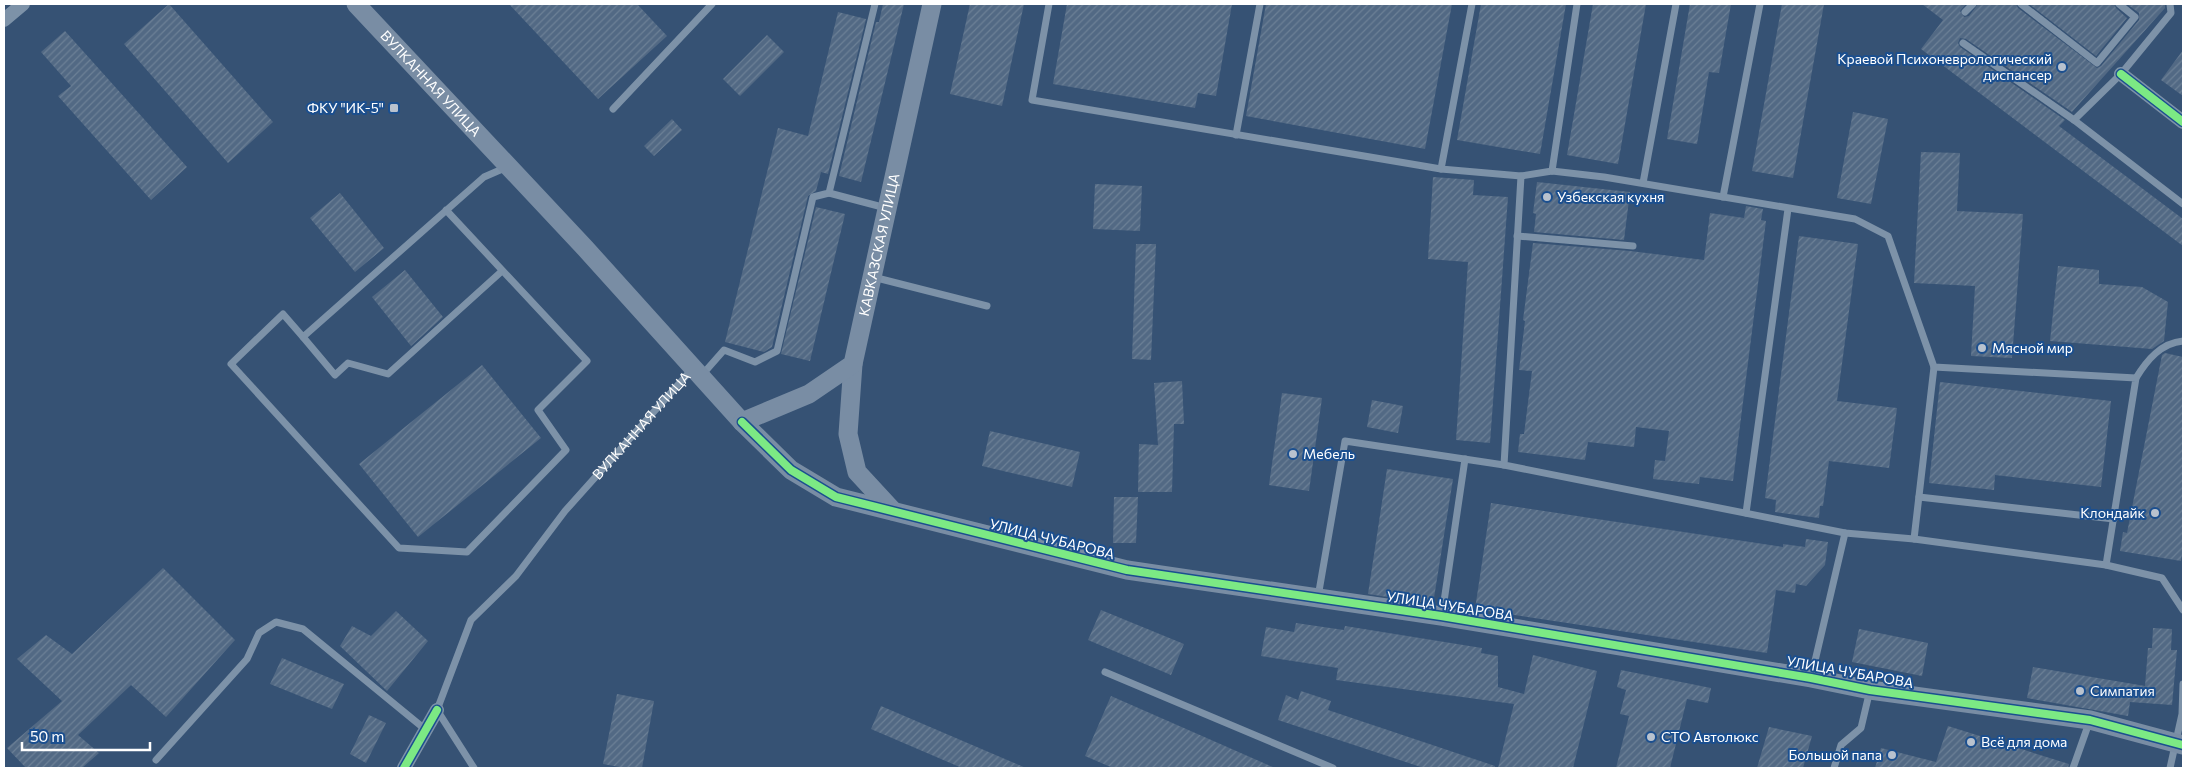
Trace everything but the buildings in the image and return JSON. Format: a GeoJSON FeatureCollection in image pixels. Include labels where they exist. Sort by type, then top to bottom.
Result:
{"type":"FeatureCollection","features":[{"type":"Feature","properties":{"kind":"street"},"geometry":{"type":"LineString","coordinates":[[4,20],[23,4]]}},
{"type":"Feature","properties":{"kind":"street","name":"ВУЛКАННАЯ УЛИЦА"},"geometry":{"type":"LineString","coordinates":[[356,4],[698,372]]}},
{"type":"Feature","properties":{"kind":"street","name":"КАВКАЗСКАЯ УЛИЦА"},"geometry":{"type":"LineString","coordinates":[[893,511],[857,472],[848,434],[853,364],[932,4]]}},
{"type":"Feature","properties":{"kind":"street"},"geometry":{"type":"LineString","coordinates":[[2121,74],[2183,122]]}},
{"type":"Feature","properties":{"kind":"street"},"geometry":{"type":"LineString","coordinates":[[742,422],[809,394],[853,364]]}},
{"type":"Feature","properties":{"kind":"street","name":"УЛИЦА ЧУБАРОВА"},"geometry":{"type":"LineString","coordinates":[[698,372],[742,422],[791,470],[836,497],[1127,570],[1441,616],[1811,678],[1870,690],[2090,720],[2180,744]]}},
{"type":"Feature","properties":{"kind":"street"},"geometry":{"type":"LineString","coordinates":[[404,768],[437,710]]}},
{"type":"Feature","properties":{"kind":"lane"},"geometry":{"type":"LineString","coordinates":[[613,108],[712,4]]}},
{"type":"Feature","properties":{"kind":"lane"},"geometry":{"type":"LineString","coordinates":[[829,193],[875,4]]}},
{"type":"Feature","properties":{"kind":"lane"},"geometry":{"type":"LineString","coordinates":[[1049,4],[1032,100],[1441,169],[1521,176],[1552,172],[1643,183],[1855,219],[1888,236],[1934,367],[1914,538]]}},
{"type":"Feature","properties":{"kind":"lane"},"geometry":{"type":"LineString","coordinates":[[1236,134],[1260,4]]}},
{"type":"Feature","properties":{"kind":"lane"},"geometry":{"type":"LineString","coordinates":[[1441,169],[1472,4]]}},
{"type":"Feature","properties":{"kind":"lane"},"geometry":{"type":"LineString","coordinates":[[1552,172],[1577,4]]}},
{"type":"Feature","properties":{"kind":"lane"},"geometry":{"type":"LineString","coordinates":[[1643,183],[1676,4]]}},
{"type":"Feature","properties":{"kind":"lane"},"geometry":{"type":"LineString","coordinates":[[1723,197],[1760,4]]}},
{"type":"Feature","properties":{"kind":"lane"},"geometry":{"type":"LineString","coordinates":[[1965,12],[1972,4]]}},
{"type":"Feature","properties":{"kind":"lane"},"geometry":{"type":"LineString","coordinates":[[2021,4],[2097,63],[2135,17],[2119,4]]}},
{"type":"Feature","properties":{"kind":"lane"},"geometry":{"type":"LineString","coordinates":[[2074,120],[2121,74],[2171,13],[2170,4]]}},
{"type":"Feature","properties":{"kind":"lane"},"geometry":{"type":"LineString","coordinates":[[1963,43],[2074,120],[2183,204]]}},
{"type":"Feature","properties":{"kind":"lane"},"geometry":{"type":"LineString","coordinates":[[303,338],[484,177],[507,167]]}},
{"type":"Feature","properties":{"kind":"lane"},"geometry":{"type":"LineString","coordinates":[[1504,465],[1521,176]]}},
{"type":"Feature","properties":{"kind":"lane"},"geometry":{"type":"LineString","coordinates":[[698,372],[724,350],[755,362],[777,351],[813,197],[829,193],[888,209]]}},
{"type":"Feature","properties":{"kind":"lane"},"geometry":{"type":"LineString","coordinates":[[1746,513],[1788,209]]}},
{"type":"Feature","properties":{"kind":"lane"},"geometry":{"type":"LineString","coordinates":[[446,210],[587,361],[538,410],[566,450],[467,552],[399,548],[231,364],[283,314],[335,375],[348,363],[388,374],[502,271]]}},
{"type":"Feature","properties":{"kind":"lane"},"geometry":{"type":"LineString","coordinates":[[1517,236],[1633,246]]}},
{"type":"Feature","properties":{"kind":"lane"},"geometry":{"type":"LineString","coordinates":[[873,277],[987,306]]}},
{"type":"Feature","properties":{"kind":"lane"},"geometry":{"type":"LineString","coordinates":[[2106,565],[2136,378],[2148,358],[2173,342],[2183,341]]}},
{"type":"Feature","properties":{"kind":"lane"},"geometry":{"type":"LineString","coordinates":[[1934,367],[2136,378]]}},
{"type":"Feature","properties":{"kind":"lane","name":"ВУЛКАННАЯ УЛИЦА"},"geometry":{"type":"LineString","coordinates":[[437,710],[471,620],[516,576],[565,511],[698,372]]}},
{"type":"Feature","properties":{"kind":"lane"},"geometry":{"type":"LineString","coordinates":[[1318,599],[1345,441],[1504,465],[1845,533],[1914,538],[2106,565],[2162,578],[2183,610]]}},
{"type":"Feature","properties":{"kind":"lane"},"geometry":{"type":"LineString","coordinates":[[1441,616],[1465,459]]}},
{"type":"Feature","properties":{"kind":"lane"},"geometry":{"type":"LineString","coordinates":[[1919,498],[2114,519]]}},
{"type":"Feature","properties":{"kind":"lane"},"geometry":{"type":"LineString","coordinates":[[1811,678],[1845,533]]}},
{"type":"Feature","properties":{"kind":"lane"},"geometry":{"type":"LineString","coordinates":[[156,760],[247,659],[259,633],[276,622],[303,629],[426,730]]}},
{"type":"Feature","properties":{"kind":"lane"},"geometry":{"type":"LineString","coordinates":[[1105,672],[1333,768]]}},
{"type":"Feature","properties":{"kind":"lane"},"geometry":{"type":"LineString","coordinates":[[2170,768],[2180,744],[2183,684]]}},
{"type":"Feature","properties":{"kind":"lane"},"geometry":{"type":"LineString","coordinates":[[1834,768],[1841,745],[1861,728],[1870,690]]}},
{"type":"Feature","properties":{"kind":"lane"},"geometry":{"type":"LineString","coordinates":[[437,710],[474,768]]}},
{"type":"Feature","properties":{"kind":"lane"},"geometry":{"type":"LineString","coordinates":[[2073,768],[2090,720]]}},
{"type":"Feature","properties":{"kind":"cycle path"},"geometry":{"type":"LineString","coordinates":[[2121,74],[2183,122]]}},
{"type":"Feature","properties":{"kind":"cycle path"},"geometry":{"type":"LineString","coordinates":[[742,422],[791,470],[836,497],[1127,570],[1441,616],[1811,678],[1870,690],[2090,720],[2183,745]]}},
{"type":"Feature","properties":{"kind":"cycle path"},"geometry":{"type":"LineString","coordinates":[[404,768],[437,710]]}},
{"type":"Feature","properties":{"kind":"place","name":"Краевой Психоневрологический диспансер"},"geometry":{"type":"Point","coordinates":[2062,67]}},
{"type":"Feature","properties":{"kind":"place","name":"ФКУ \"ИК-5\""},"geometry":{"type":"Point","coordinates":[394,108]}},
{"type":"Feature","properties":{"kind":"place","name":"Узбекская кухня"},"geometry":{"type":"Point","coordinates":[1547,197]}},
{"type":"Feature","properties":{"kind":"place","name":"Мясной мир"},"geometry":{"type":"Point","coordinates":[1982,348]}},
{"type":"Feature","properties":{"kind":"place","name":"Мебель"},"geometry":{"type":"Point","coordinates":[1293,454]}},
{"type":"Feature","properties":{"kind":"place","name":"Клондайк"},"geometry":{"type":"Point","coordinates":[2155,513]}},
{"type":"Feature","properties":{"kind":"place","name":"Симпатия"},"geometry":{"type":"Point","coordinates":[2080,691]}},
{"type":"Feature","properties":{"kind":"place","name":"СТО Автолюкс"},"geometry":{"type":"Point","coordinates":[1651,737]}},
{"type":"Feature","properties":{"kind":"place","name":"Всё для дома"},"geometry":{"type":"Point","coordinates":[1971,742]}},
{"type":"Feature","properties":{"kind":"place","name":"Большой папа"},"geometry":{"type":"Point","coordinates":[1892,755]}}]}
